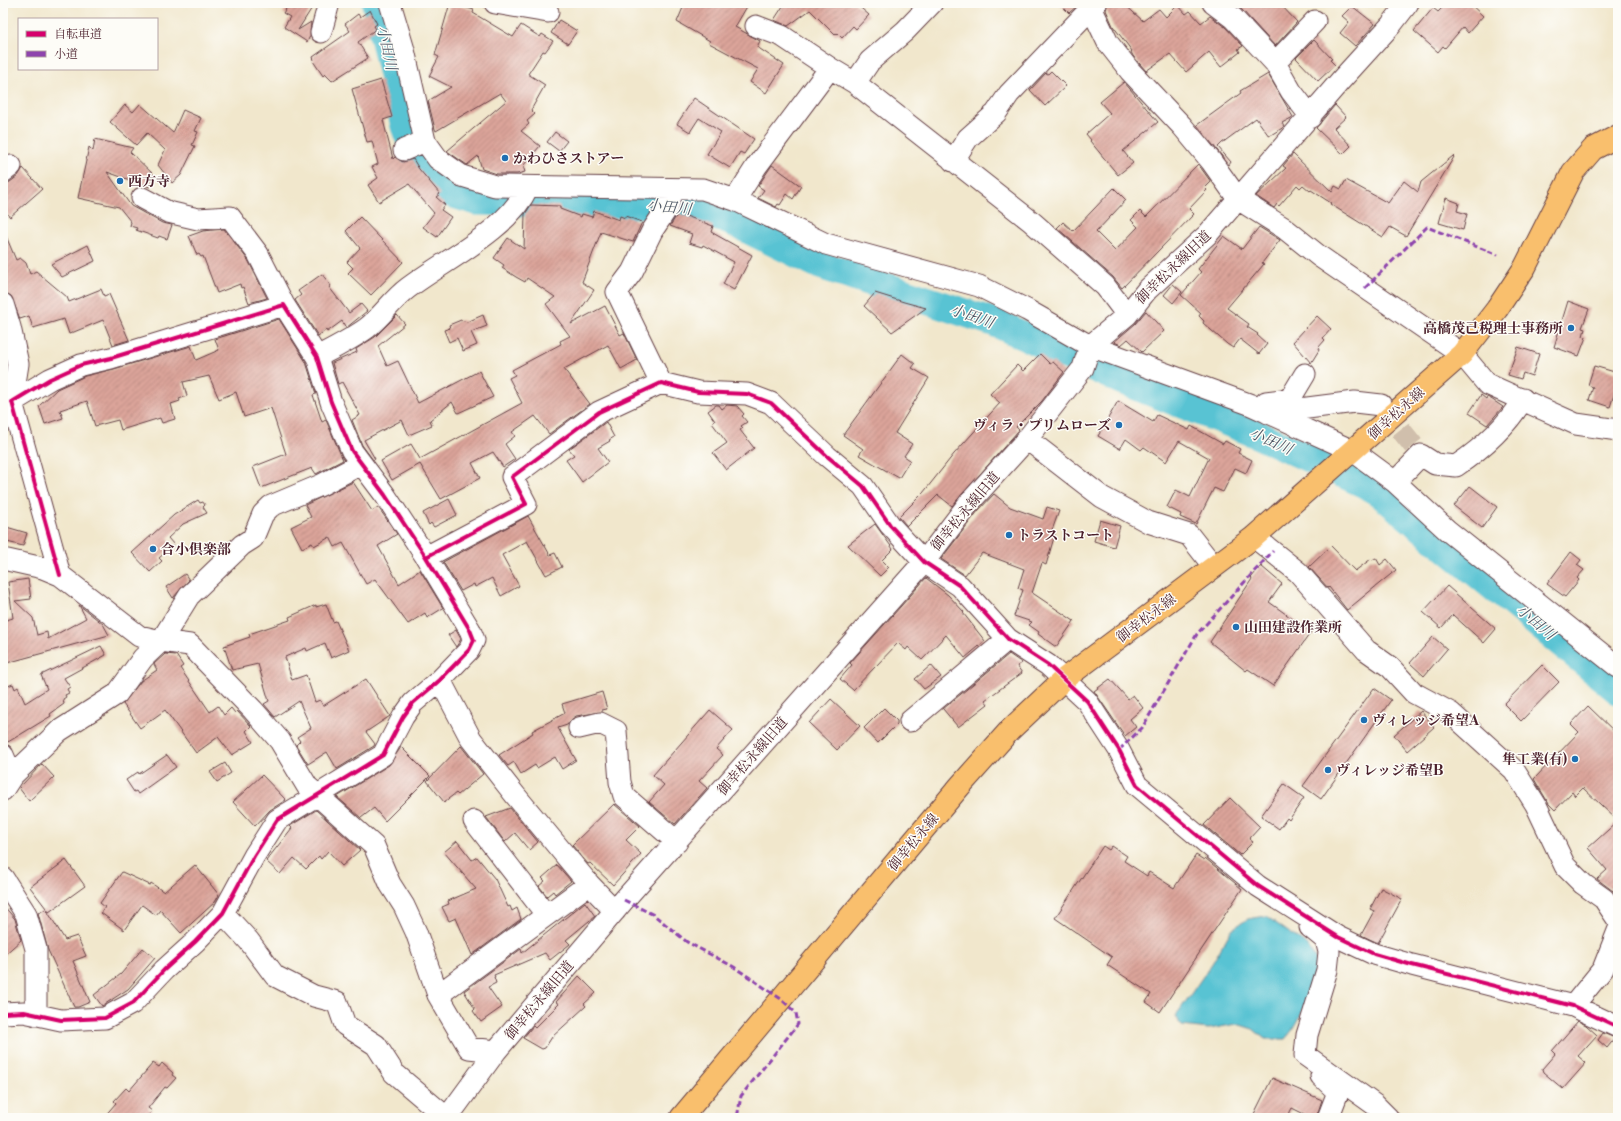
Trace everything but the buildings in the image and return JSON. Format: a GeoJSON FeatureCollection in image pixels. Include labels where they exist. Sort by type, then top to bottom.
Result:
{"type":"FeatureCollection","features":[{"type":"Feature","properties":{"kind":"main road","name":"御幸松永線"},"geometry":{"type":"LineString","coordinates":[[680,1118],[960,786],[1010,730],[1064,679],[1254,537],[1326,472],[1349,454],[1462,354],[1497,309],[1525,266],[1573,172],[1593,150],[1618,136]]}},
{"type":"Feature","properties":{"kind":"street"},"geometry":{"type":"LineString","coordinates":[[321,32],[329,3]]}},
{"type":"Feature","properties":{"kind":"street"},"geometry":{"type":"LineString","coordinates":[[495,3],[548,12]]}},
{"type":"Feature","properties":{"kind":"street"},"geometry":{"type":"LineString","coordinates":[[855,83],[870,61],[905,31],[932,3]]}},
{"type":"Feature","properties":{"kind":"street"},"geometry":{"type":"LineString","coordinates":[[1214,3],[1233,18],[1275,63],[1291,91],[1311,117]]}},
{"type":"Feature","properties":{"kind":"street","name":"御幸松永線旧道"},"geometry":{"type":"LineString","coordinates":[[447,1118],[496,1051],[616,911],[924,562],[969,503],[1027,439],[1087,355],[1127,314],[1147,290],[1207,236],[1391,25],[1408,3]]}},
{"type":"Feature","properties":{"kind":"street"},"geometry":{"type":"LineString","coordinates":[[392,4],[404,50],[416,144],[462,176],[523,196],[671,196],[703,189],[735,200],[826,244],[979,286],[1027,310],[1087,355],[1258,408],[1349,454],[1396,482],[1447,530],[1618,667]]}},
{"type":"Feature","properties":{"kind":"street"},"geometry":{"type":"LineString","coordinates":[[953,161],[968,138],[996,113],[1009,94],[1092,5],[1108,44],[1130,71],[1182,126],[1211,161],[1238,199],[1284,228],[1319,256],[1462,354],[1487,384],[1576,424],[1618,430]]}},
{"type":"Feature","properties":{"kind":"street"},"geometry":{"type":"LineString","coordinates":[[1275,63],[1315,21]]}},
{"type":"Feature","properties":{"kind":"street"},"geometry":{"type":"LineString","coordinates":[[756,26],[782,36],[855,83],[1032,222],[1105,286],[1127,314]]}},
{"type":"Feature","properties":{"kind":"street"},"geometry":{"type":"LineString","coordinates":[[735,200],[756,167],[830,68]]}},
{"type":"Feature","properties":{"kind":"street"},"geometry":{"type":"LineString","coordinates":[[317,357],[367,328],[407,289],[444,262],[482,239],[523,196]]}},
{"type":"Feature","properties":{"kind":"street"},"geometry":{"type":"LineString","coordinates":[[661,383],[617,292],[632,272],[671,196]]}},
{"type":"Feature","properties":{"kind":"street"},"geometry":{"type":"LineString","coordinates":[[3,1013],[24,1012],[61,1020],[105,1018],[133,1003],[164,970],[223,914],[254,856],[277,820],[383,755],[403,717],[413,703],[440,680],[469,650],[474,640],[470,630],[426,557],[385,495],[352,451],[331,402],[317,357],[284,305],[258,254],[230,217],[198,219],[168,212],[142,198]]}},
{"type":"Feature","properties":{"kind":"street"},"geometry":{"type":"LineString","coordinates":[[3,304],[10,327],[18,364],[8,402],[60,575]]}},
{"type":"Feature","properties":{"kind":"street"},"geometry":{"type":"LineString","coordinates":[[8,402],[50,379],[81,365],[111,358],[284,305]]}},
{"type":"Feature","properties":{"kind":"street"},"geometry":{"type":"LineString","coordinates":[[1258,408],[1290,399],[1305,374]]}},
{"type":"Feature","properties":{"kind":"street"},"geometry":{"type":"LineString","coordinates":[[426,557],[526,504],[512,477],[599,412],[661,383],[698,392],[747,394],[771,403],[827,456],[863,486],[890,525],[924,562],[960,586],[1008,639],[1048,665],[1087,701],[1119,750],[1137,785],[1258,886],[1326,940],[1329,952],[1327,970],[1307,1035],[1304,1062],[1338,1092],[1328,1118]]}},
{"type":"Feature","properties":{"kind":"street"},"geometry":{"type":"LineString","coordinates":[[1396,482],[1421,455],[1435,464],[1456,466],[1473,455],[1514,413],[1522,400]]}},
{"type":"Feature","properties":{"kind":"street"},"geometry":{"type":"LineString","coordinates":[[1258,408],[1355,402],[1381,405]]}},
{"type":"Feature","properties":{"kind":"street"},"geometry":{"type":"LineString","coordinates":[[1027,439],[1102,497],[1148,522],[1189,535],[1214,567]]}},
{"type":"Feature","properties":{"kind":"street"},"geometry":{"type":"LineString","coordinates":[[8,783],[59,731],[117,694],[143,658],[161,641],[189,596],[242,545],[253,538],[263,514],[271,506],[321,485],[361,464]]}},
{"type":"Feature","properties":{"kind":"street"},"geometry":{"type":"LineString","coordinates":[[1254,537],[1298,572],[1366,650],[1390,667],[1414,693],[1451,713],[1514,770],[1536,805],[1565,866],[1583,884],[1604,899],[1618,920]]}},
{"type":"Feature","properties":{"kind":"street"},"geometry":{"type":"LineString","coordinates":[[3,559],[43,568],[60,575],[138,636],[190,645],[280,741],[307,786],[374,846],[390,884],[404,906],[416,932],[438,996],[468,1048],[496,1051]]}},
{"type":"Feature","properties":{"kind":"street"},"geometry":{"type":"LineString","coordinates":[[910,721],[1008,639]]}},
{"type":"Feature","properties":{"kind":"street"},"geometry":{"type":"LineString","coordinates":[[440,680],[471,739],[589,884],[616,911]]}},
{"type":"Feature","properties":{"kind":"street"},"geometry":{"type":"LineString","coordinates":[[579,728],[600,723],[616,731],[620,782],[624,796],[677,842]]}},
{"type":"Feature","properties":{"kind":"street"},"geometry":{"type":"LineString","coordinates":[[3,755],[8,783]]}},
{"type":"Feature","properties":{"kind":"street"},"geometry":{"type":"LineString","coordinates":[[474,821],[546,914]]}},
{"type":"Feature","properties":{"kind":"street"},"geometry":{"type":"LineString","coordinates":[[3,878],[26,914],[36,949],[36,1015]]}},
{"type":"Feature","properties":{"kind":"street"},"geometry":{"type":"LineString","coordinates":[[438,996],[546,914],[589,884]]}},
{"type":"Feature","properties":{"kind":"street"},"geometry":{"type":"LineString","coordinates":[[1258,886],[1338,937],[1374,954],[1573,1006],[1618,1027]]}},
{"type":"Feature","properties":{"kind":"street"},"geometry":{"type":"LineString","coordinates":[[223,914],[249,941],[274,976],[314,996],[337,1002],[345,1025],[376,1044],[394,1073],[447,1118]]}},
{"type":"Feature","properties":{"kind":"street"},"geometry":{"type":"LineString","coordinates":[[1573,1006],[1603,969],[1618,931]]}},
{"type":"Feature","properties":{"kind":"street"},"geometry":{"type":"LineString","coordinates":[[1305,1054],[1375,1105],[1388,1118]]}},
{"type":"Feature","properties":{"kind":"water"},"geometry":{"type":"Polygon","coordinates":[[[1266,916],[1308,946],[1318,963],[1306,1003],[1292,1031],[1285,1039],[1265,1039],[1253,1029],[1237,1024],[1209,1029],[1182,1026],[1175,1017],[1213,962],[1232,929],[1248,919],[1266,916]]]}},
{"type":"Feature","properties":{"kind":"waterway","name":"小田川"},"geometry":{"type":"LineString","coordinates":[[376,3],[405,126],[419,163],[441,190],[476,201],[645,204],[697,209],[735,223],[820,265],[996,323],[1121,380],[1250,431],[1363,483],[1380,493],[1618,690]]}},
{"type":"Feature","properties":{"kind":"tunnel"},"geometry":{"type":"LineString","coordinates":[[1381,405],[1421,455]]}},
{"type":"Feature","properties":{"kind":"marked path"},"geometry":{"type":"LineString","coordinates":[[1365,288],[1427,227],[1498,255]]}},
{"type":"Feature","properties":{"kind":"marked path"},"geometry":{"type":"LineString","coordinates":[[1119,750],[1142,728],[1197,634],[1273,551]]}},
{"type":"Feature","properties":{"kind":"marked path"},"geometry":{"type":"LineString","coordinates":[[624,900],[654,915],[687,942],[734,967],[781,999],[796,1013],[798,1024],[741,1096],[737,1118]]}},
{"type":"Feature","properties":{"kind":"cycle path"},"geometry":{"type":"LineString","coordinates":[[3,1013],[24,1012],[61,1020],[105,1018],[133,1003],[164,970],[195,942],[223,913],[254,856],[277,820],[383,755],[403,717],[413,703],[440,680],[469,650],[474,640],[470,630],[426,557],[385,495],[352,451],[331,402],[317,357],[284,305],[111,358],[81,365],[50,379],[12,402],[60,575]]}},
{"type":"Feature","properties":{"kind":"cycle path"},"geometry":{"type":"LineString","coordinates":[[426,557],[526,504],[512,477],[599,412],[661,383],[698,392],[747,394],[771,403],[827,456],[863,486],[890,525],[924,562],[960,586],[1008,639],[1048,665],[1087,701],[1119,750],[1137,785],[1258,886],[1338,937],[1374,954],[1573,1006],[1618,1027]]}},
{"type":"Feature","properties":{"kind":"place","name":"かわひさストアー"},"geometry":{"type":"Point","coordinates":[505,158]}},
{"type":"Feature","properties":{"kind":"place","name":"西方寺"},"geometry":{"type":"Point","coordinates":[120,181]}},
{"type":"Feature","properties":{"kind":"place","name":"高橋茂己税理士事務所"},"geometry":{"type":"Point","coordinates":[1571,328]}},
{"type":"Feature","properties":{"kind":"place","name":"ヴィラ・プリムローズ"},"geometry":{"type":"Point","coordinates":[1119,425]}},
{"type":"Feature","properties":{"kind":"place","name":"トラストコート"},"geometry":{"type":"Point","coordinates":[1009,535]}},
{"type":"Feature","properties":{"kind":"place","name":"合小倶楽部"},"geometry":{"type":"Point","coordinates":[153,549]}},
{"type":"Feature","properties":{"kind":"place","name":"山田建設作業所"},"geometry":{"type":"Point","coordinates":[1236,627]}},
{"type":"Feature","properties":{"kind":"place","name":"ヴィレッジ希望A"},"geometry":{"type":"Point","coordinates":[1364,720]}},
{"type":"Feature","properties":{"kind":"place","name":"隼工業(有)"},"geometry":{"type":"Point","coordinates":[1575,759]}},
{"type":"Feature","properties":{"kind":"place","name":"ヴィレッジ希望B"},"geometry":{"type":"Point","coordinates":[1328,770]}}]}
